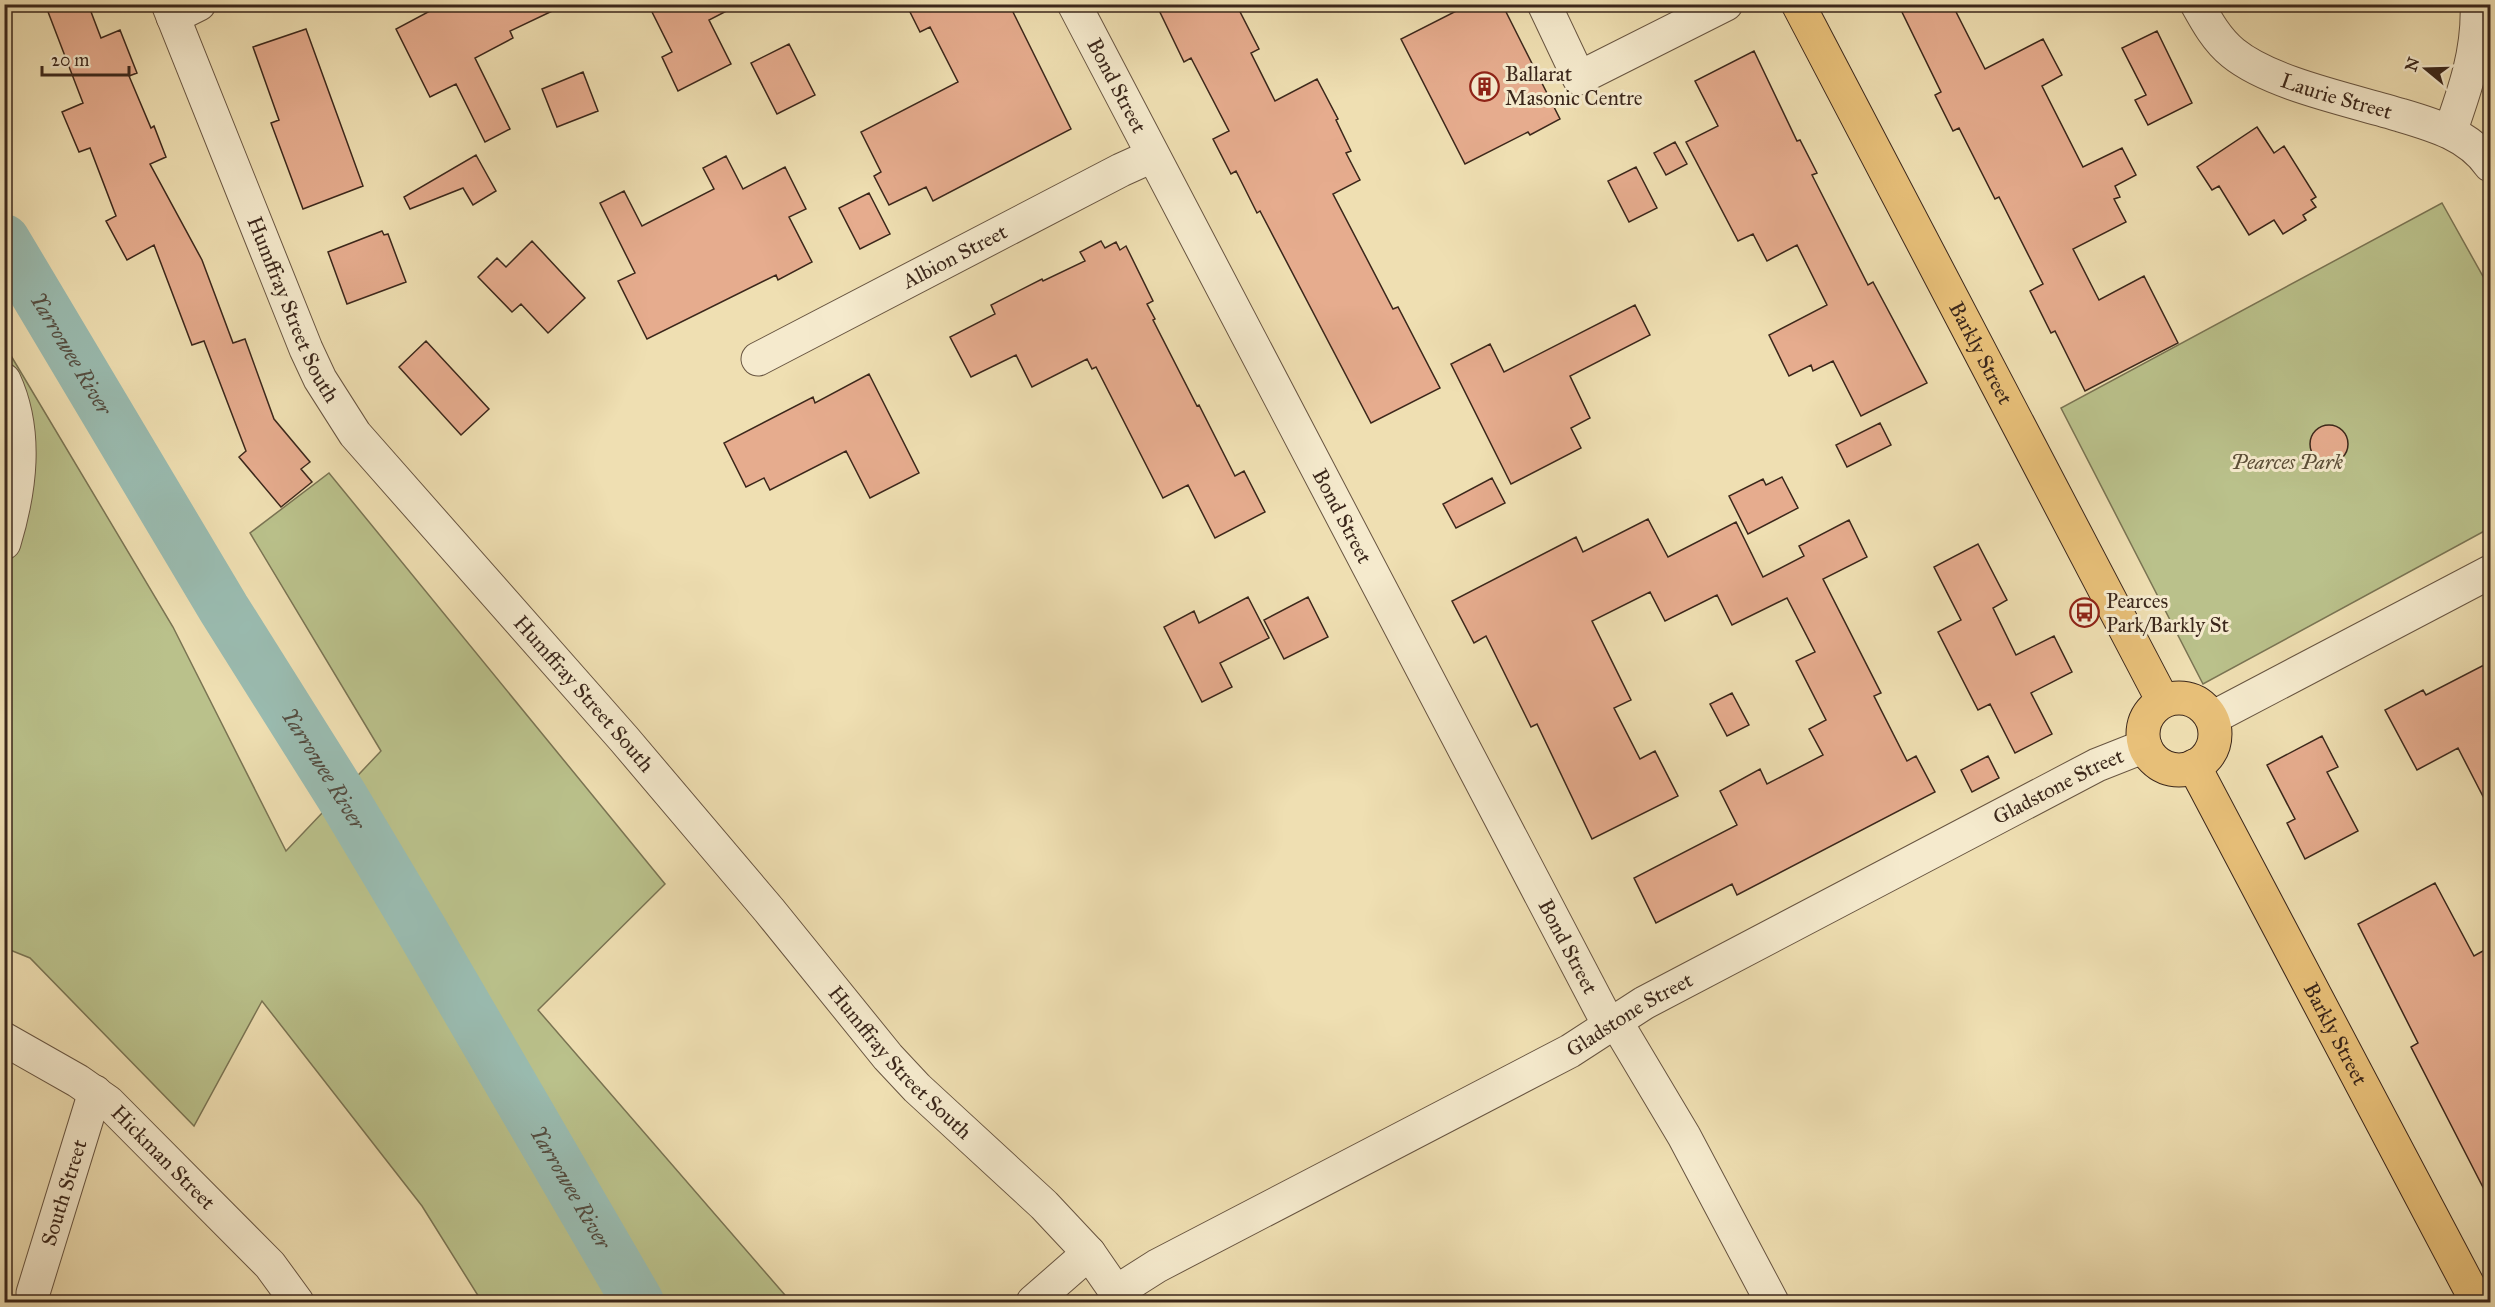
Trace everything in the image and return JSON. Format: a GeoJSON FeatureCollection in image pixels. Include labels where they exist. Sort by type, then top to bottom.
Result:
{"type":"FeatureCollection","features":[{"type":"Feature","properties":{"kind":"main road","name":"Barkly Street"},"geometry":{"type":"LineString","coordinates":[[1798,4],[2163,701]]}},
{"type":"Feature","properties":{"kind":"main road"},"geometry":{"type":"LineString","coordinates":[[2181,697],[2191,699],[2207,710],[2212,718],[2215,726],[2214,742],[2207,757],[2194,766],[2180,770],[2165,767],[2153,759],[2145,746],[2143,738],[2145,720],[2163,701],[2181,697]]}},
{"type":"Feature","properties":{"kind":"main road","name":"Barkly Street"},"geometry":{"type":"LineString","coordinates":[[2194,766],[2477,1302]]}},
{"type":"Feature","properties":{"kind":"street","name":"Bond Street"},"geometry":{"type":"LineString","coordinates":[[1074,4],[1152,156],[1613,1024],[1684,1136],[1772,1302]]}},
{"type":"Feature","properties":{"kind":"street"},"geometry":{"type":"LineString","coordinates":[[1544,4],[1579,78],[1726,4]]}},
{"type":"Feature","properties":{"kind":"street","name":"Laurie Street"},"geometry":{"type":"LineString","coordinates":[[2197,4],[2222,43],[2255,68],[2450,132],[2479,150],[2490,165]]}},
{"type":"Feature","properties":{"kind":"street"},"geometry":{"type":"LineString","coordinates":[[2450,132],[2471,71],[2476,36],[2477,4]]}},
{"type":"Feature","properties":{"kind":"street","name":"Humffray Street South"},"geometry":{"type":"LineString","coordinates":[[180,9],[306,349],[320,379],[355,434],[624,739],[769,910],[888,1057],[917,1088],[1044,1205],[1089,1253],[1120,1297]]}},
{"type":"Feature","properties":{"kind":"street","name":"Albion Street"},"geometry":{"type":"LineString","coordinates":[[758,358],[1152,156]]}},
{"type":"Feature","properties":{"kind":"street"},"geometry":{"type":"LineString","coordinates":[[4,380],[12,398],[20,452],[13,511],[4,543]]}},
{"type":"Feature","properties":{"kind":"street"},"geometry":{"type":"LineString","coordinates":[[2212,718],[2490,572]]}},
{"type":"Feature","properties":{"kind":"street","name":"Gladstone Street"},"geometry":{"type":"LineString","coordinates":[[1120,1297],[1157,1266],[1570,1051],[1644,1003],[2086,770],[2145,746]]}},
{"type":"Feature","properties":{"kind":"street","name":"Hickman Street"},"geometry":{"type":"LineString","coordinates":[[4,1040],[95,1092],[119,1113],[262,1257],[280,1277],[297,1302]]}},
{"type":"Feature","properties":{"kind":"street","name":"South Street"},"geometry":{"type":"LineString","coordinates":[[33,1293],[95,1092]]}},
{"type":"Feature","properties":{"kind":"street"},"geometry":{"type":"LineString","coordinates":[[1033,1302],[1089,1253]]}},
{"type":"Feature","properties":{"kind":"green space","name":"Pearces Park"},"geometry":{"type":"Polygon","coordinates":[[[2442,203],[2490,289],[2490,528],[2203,684],[2061,408],[2442,203]]]}},
{"type":"Feature","properties":{"kind":"green space"},"geometry":{"type":"Polygon","coordinates":[[[4,344],[173,627],[286,851],[381,751],[250,533],[329,473],[665,884],[538,1010],[791,1302],[482,1302],[422,1206],[262,1001],[194,1126],[30,958],[5,948],[4,344]]]}},
{"type":"Feature","properties":{"kind":"building"},"geometry":{"type":"Polygon","coordinates":[[[45,4],[88,4],[101,38],[120,30],[137,73],[129,76],[151,128],[154,126],[166,157],[150,164],[202,260],[233,343],[245,339],[274,419],[310,462],[301,469],[312,482],[281,507],[239,457],[246,451],[204,341],[192,345],[154,245],[127,260],[106,221],[116,216],[90,148],[79,152],[62,112],[83,103],[45,4]]]}},
{"type":"Feature","properties":{"kind":"building"},"geometry":{"type":"Polygon","coordinates":[[[443,4],[567,4],[510,31],[513,38],[475,58],[510,129],[485,142],[456,84],[430,97],[396,29],[443,4]]]}},
{"type":"Feature","properties":{"kind":"building"},"geometry":{"type":"Polygon","coordinates":[[[648,4],[740,4],[709,20],[731,64],[678,91],[662,57],[672,52],[648,4]]]}},
{"type":"Feature","properties":{"kind":"building"},"geometry":{"type":"Polygon","coordinates":[[[906,4],[1009,4],[1071,129],[933,201],[926,187],[889,205],[874,176],[881,172],[861,132],[958,82],[930,27],[920,32],[906,4]]]}},
{"type":"Feature","properties":{"kind":"building"},"geometry":{"type":"Polygon","coordinates":[[[1156,4],[1236,4],[1259,49],[1251,53],[1275,101],[1317,79],[1338,119],[1336,120],[1351,151],[1346,153],[1360,180],[1333,194],[1393,309],[1398,307],[1440,388],[1371,423],[1260,211],[1257,213],[1236,171],[1231,174],[1213,139],[1229,131],[1191,58],[1184,62],[1156,4]]]}},
{"type":"Feature","properties":{"kind":"building","name":"Ballarat Masonic Centre"},"geometry":{"type":"Polygon","coordinates":[[[1470,4],[1502,4],[1560,119],[1530,135],[1528,132],[1465,164],[1401,39],[1470,4]]]}},
{"type":"Feature","properties":{"kind":"building"},"geometry":{"type":"Polygon","coordinates":[[[1898,4],[1952,4],[1985,69],[2043,39],[2062,75],[2042,86],[2083,167],[2122,148],[2136,175],[2115,186],[2120,197],[2114,199],[2126,222],[2073,249],[2099,300],[2144,276],[2178,343],[2085,391],[2055,331],[2051,333],[2030,291],[2043,284],[1999,197],[1995,199],[1959,128],[1953,131],[1935,95],[1941,92],[1898,4]]]}},
{"type":"Feature","properties":{"kind":"building"},"geometry":{"type":"Polygon","coordinates":[[[306,29],[363,186],[303,209],[271,123],[279,120],[253,47],[306,29]]]}},
{"type":"Feature","properties":{"kind":"building"},"geometry":{"type":"Polygon","coordinates":[[[2157,31],[2192,103],[2148,125],[2135,100],[2146,95],[2122,48],[2157,31]]]}},
{"type":"Feature","properties":{"kind":"building"},"geometry":{"type":"Polygon","coordinates":[[[789,44],[815,95],[777,114],[751,63],[789,44]]]}},
{"type":"Feature","properties":{"kind":"building"},"geometry":{"type":"Polygon","coordinates":[[[1754,51],[1797,141],[1800,140],[1817,173],[1812,175],[1868,285],[1873,282],[1927,383],[1861,416],[1833,361],[1813,371],[1811,365],[1789,376],[1769,335],[1827,305],[1797,245],[1767,261],[1753,234],[1738,241],[1686,142],[1718,126],[1695,81],[1754,51]]]}},
{"type":"Feature","properties":{"kind":"building"},"geometry":{"type":"Polygon","coordinates":[[[583,72],[598,111],[557,127],[542,89],[583,72]]]}},
{"type":"Feature","properties":{"kind":"building"},"geometry":{"type":"Polygon","coordinates":[[[2257,127],[2274,153],[2284,146],[2316,197],[2311,200],[2316,207],[2303,215],[2306,220],[2283,234],[2274,220],[2249,235],[2219,186],[2212,190],[2197,167],[2257,127]]]}},
{"type":"Feature","properties":{"kind":"building"},"geometry":{"type":"Polygon","coordinates":[[[1675,142],[1687,164],[1666,175],[1654,153],[1675,142]]]}},
{"type":"Feature","properties":{"kind":"building"},"geometry":{"type":"Polygon","coordinates":[[[476,155],[496,191],[473,205],[463,188],[410,209],[404,197],[476,155]]]}},
{"type":"Feature","properties":{"kind":"building"},"geometry":{"type":"Polygon","coordinates":[[[726,156],[743,189],[785,167],[806,209],[789,217],[812,262],[778,280],[776,275],[647,339],[618,281],[635,273],[600,203],[624,191],[642,226],[714,189],[703,168],[726,156]]]}},
{"type":"Feature","properties":{"kind":"building"},"geometry":{"type":"Polygon","coordinates":[[[1636,167],[1657,208],[1629,222],[1608,181],[1636,167]]]}},
{"type":"Feature","properties":{"kind":"building"},"geometry":{"type":"Polygon","coordinates":[[[869,193],[890,234],[860,249],[839,208],[869,193]]]}},
{"type":"Feature","properties":{"kind":"building"},"geometry":{"type":"Polygon","coordinates":[[[382,231],[384,235],[388,234],[406,282],[347,304],[328,252],[382,231]]]}},
{"type":"Feature","properties":{"kind":"building"},"geometry":{"type":"Polygon","coordinates":[[[532,241],[585,298],[548,333],[521,304],[512,312],[478,277],[497,258],[506,267],[532,241]]]}},
{"type":"Feature","properties":{"kind":"building"},"geometry":{"type":"Polygon","coordinates":[[[1101,241],[1105,248],[1116,242],[1120,250],[1126,246],[1153,301],[1147,304],[1155,319],[1153,320],[1197,406],[1199,405],[1235,476],[1244,471],[1265,512],[1215,538],[1188,485],[1163,498],[1096,367],[1092,369],[1087,359],[1032,387],[1016,355],[971,377],[950,337],[995,314],[991,305],[1042,279],[1043,281],[1085,261],[1080,252],[1101,241]]]}},
{"type":"Feature","properties":{"kind":"building"},"geometry":{"type":"Polygon","coordinates":[[[1635,305],[1650,335],[1570,376],[1590,418],[1571,428],[1581,448],[1511,484],[1451,364],[1490,344],[1504,372],[1635,305]]]}},
{"type":"Feature","properties":{"kind":"building"},"geometry":{"type":"Polygon","coordinates":[[[426,341],[489,409],[461,435],[399,367],[426,341]]]}},
{"type":"Feature","properties":{"kind":"building"},"geometry":{"type":"Polygon","coordinates":[[[869,374],[919,473],[870,498],[846,451],[770,490],[764,478],[746,487],[724,443],[813,397],[815,403],[869,374]]]}},
{"type":"Feature","properties":{"kind":"building"},"geometry":{"type":"Polygon","coordinates":[[[1880,423],[1891,445],[1847,467],[1836,445],[1880,423]]]}},
{"type":"Feature","properties":{"kind":"building"},"geometry":{"type":"Polygon","coordinates":[[[2329,425],[2342,431],[2348,444],[2342,457],[2329,463],[2316,457],[2310,444],[2316,431],[2329,425]]]}},
{"type":"Feature","properties":{"kind":"building"},"geometry":{"type":"Polygon","coordinates":[[[1782,477],[1798,508],[1748,534],[1729,496],[1763,479],[1766,485],[1782,477]]]}},
{"type":"Feature","properties":{"kind":"building"},"geometry":{"type":"Polygon","coordinates":[[[1492,478],[1505,503],[1456,528],[1443,504],[1492,478]]]}},
{"type":"Feature","properties":{"kind":"building"},"geometry":{"type":"Polygon","coordinates":[[[1648,519],[1668,557],[1736,522],[1763,577],[1804,556],[1799,546],[1849,520],[1867,557],[1823,579],[1881,693],[1874,696],[1907,761],[1916,756],[1935,792],[1737,895],[1732,884],[1656,923],[1634,878],[1737,825],[1720,791],[1760,769],[1767,784],[1823,755],[1809,729],[1826,720],[1796,661],[1815,652],[1787,598],[1732,625],[1717,595],[1665,621],[1650,592],[1592,621],[1631,700],[1614,708],[1640,759],[1655,751],[1678,796],[1592,839],[1537,724],[1531,727],[1486,636],[1474,643],[1452,601],[1576,537],[1583,552],[1648,519]]]}},
{"type":"Feature","properties":{"kind":"building"},"geometry":{"type":"Polygon","coordinates":[[[1978,544],[2007,600],[1993,608],[2016,655],[2054,636],[2072,672],[2031,693],[2052,734],[2015,753],[1990,704],[1978,710],[1938,632],[1961,620],[1934,567],[1978,544]]]}},
{"type":"Feature","properties":{"kind":"building"},"geometry":{"type":"Polygon","coordinates":[[[1248,597],[1269,638],[1220,663],[1232,687],[1202,702],[1164,627],[1194,611],[1199,623],[1248,597]]]}},
{"type":"Feature","properties":{"kind":"building"},"geometry":{"type":"Polygon","coordinates":[[[1308,597],[1328,637],[1284,659],[1264,620],[1308,597]]]}},
{"type":"Feature","properties":{"kind":"building"},"geometry":{"type":"Polygon","coordinates":[[[2484,665],[2490,677],[2490,810],[2458,748],[2417,770],[2385,710],[2423,690],[2426,695],[2484,665]]]}},
{"type":"Feature","properties":{"kind":"building"},"geometry":{"type":"Polygon","coordinates":[[[1732,693],[1749,725],[1727,736],[1710,704],[1732,693]]]}},
{"type":"Feature","properties":{"kind":"building"},"geometry":{"type":"Polygon","coordinates":[[[2322,736],[2338,767],[2327,772],[2358,831],[2305,859],[2287,823],[2295,819],[2267,765],[2322,736]]]}},
{"type":"Feature","properties":{"kind":"building"},"geometry":{"type":"Polygon","coordinates":[[[1988,756],[1999,778],[1972,792],[1961,770],[1988,756]]]}},
{"type":"Feature","properties":{"kind":"building"},"geometry":{"type":"Polygon","coordinates":[[[2435,883],[2474,956],[2490,947],[2490,1201],[2411,1047],[2418,1043],[2358,924],[2435,883]]]}},
{"type":"Feature","properties":{"kind":"waterway","name":"Yarrowee River"},"geometry":{"type":"LineString","coordinates":[[4,240],[224,609],[341,795],[421,929],[638,1302]]}},
{"type":"Feature","properties":{"kind":"place","name":"Ballarat Masonic Centre"},"geometry":{"type":"Point","coordinates":[1484,86]}},
{"type":"Feature","properties":{"kind":"place","name":"Pearces Park/Barkly St"},"geometry":{"type":"Point","coordinates":[2085,613]}}]}
